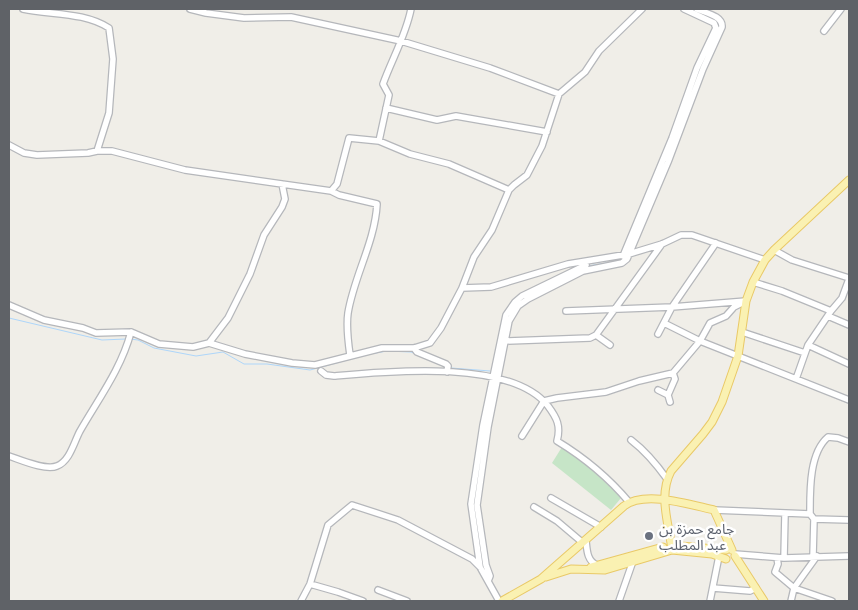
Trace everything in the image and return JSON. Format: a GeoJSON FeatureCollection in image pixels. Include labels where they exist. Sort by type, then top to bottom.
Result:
{"type":"FeatureCollection","features":[{"type":"Feature","properties":{"kind":"main road"},"geometry":{"type":"LineString","coordinates":[[797,227],[802,218],[849,174]]}},
{"type":"Feature","properties":{"kind":"main road"},"geometry":{"type":"LineString","coordinates":[[672,547],[665,500],[667,479],[671,471],[712,422],[726,393],[738,356],[746,301],[753,282],[774,250],[849,180]]}},
{"type":"Feature","properties":{"kind":"main road"},"geometry":{"type":"LineString","coordinates":[[541,579],[629,502],[636,500],[665,500],[714,510],[732,553],[764,601]]}},
{"type":"Feature","properties":{"kind":"main road"},"geometry":{"type":"LineString","coordinates":[[501,601],[541,579],[561,572],[672,547],[732,553]]}},
{"type":"Feature","properties":{"kind":"main road"},"geometry":{"type":"LineString","coordinates":[[583,568],[605,570],[672,547],[731,560],[732,553]]}},
{"type":"Feature","properties":{"kind":"street"},"geometry":{"type":"LineString","coordinates":[[23,9],[77,15],[92,19],[109,28],[113,59],[109,113],[97,150]]}},
{"type":"Feature","properties":{"kind":"street"},"geometry":{"type":"LineString","coordinates":[[190,9],[244,18],[291,18],[401,41],[490,68],[559,94]]}},
{"type":"Feature","properties":{"kind":"street"},"geometry":{"type":"LineString","coordinates":[[379,141],[389,95],[384,84],[409,22],[411,9]]}},
{"type":"Feature","properties":{"kind":"street"},"geometry":{"type":"LineString","coordinates":[[9,305],[44,320],[96,332],[131,332],[159,344],[193,347],[209,343],[245,354],[292,364],[315,365],[350,355],[390,347],[414,348],[430,343],[441,328],[462,288],[474,257],[492,230],[510,190],[514,184],[527,175],[542,146],[559,94],[585,72],[599,51],[642,9]]}},
{"type":"Feature","properties":{"kind":"street"},"geometry":{"type":"LineString","coordinates":[[675,139],[697,68],[716,28],[714,23],[684,9]]}},
{"type":"Feature","properties":{"kind":"street"},"geometry":{"type":"LineString","coordinates":[[480,567],[471,504],[483,425],[512,316],[522,303],[583,271],[622,264],[627,259],[626,255],[723,24],[719,19],[697,9]]}},
{"type":"Feature","properties":{"kind":"street"},"geometry":{"type":"LineString","coordinates":[[824,31],[841,9]]}},
{"type":"Feature","properties":{"kind":"street"},"geometry":{"type":"LineString","coordinates":[[386,108],[437,120],[456,116],[546,132]]}},
{"type":"Feature","properties":{"kind":"street"},"geometry":{"type":"LineString","coordinates":[[331,191],[337,184],[349,138],[379,141],[410,154],[448,164],[510,190]]}},
{"type":"Feature","properties":{"kind":"street"},"geometry":{"type":"LineString","coordinates":[[9,145],[24,153],[37,155],[68,154],[97,150],[112,151],[185,170],[331,191],[377,204],[372,235],[348,312],[346,332],[350,355]]}},
{"type":"Feature","properties":{"kind":"street"},"geometry":{"type":"LineString","coordinates":[[209,343],[228,318],[250,274],[264,235],[282,207],[285,199],[282,184]]}},
{"type":"Feature","properties":{"kind":"street"},"geometry":{"type":"LineString","coordinates":[[462,288],[491,287],[568,264],[626,255],[662,244],[681,235],[692,235],[766,260]]}},
{"type":"Feature","properties":{"kind":"street"},"geometry":{"type":"LineString","coordinates":[[658,334],[672,307],[716,243]]}},
{"type":"Feature","properties":{"kind":"street"},"geometry":{"type":"LineString","coordinates":[[506,340],[590,338],[596,335],[662,244]]}},
{"type":"Feature","properties":{"kind":"street"},"geometry":{"type":"LineString","coordinates":[[774,250],[792,260],[849,278],[842,298],[808,345],[796,379]]}},
{"type":"Feature","properties":{"kind":"street"},"geometry":{"type":"LineString","coordinates":[[488,581],[490,576],[486,566],[477,505],[503,322],[508,311],[518,299],[581,266],[620,259],[626,255]]}},
{"type":"Feature","properties":{"kind":"street"},"geometry":{"type":"LineString","coordinates":[[753,282],[782,291],[830,313],[849,325]]}},
{"type":"Feature","properties":{"kind":"street"},"geometry":{"type":"LineString","coordinates":[[566,311],[672,307],[746,301]]}},
{"type":"Feature","properties":{"kind":"street"},"geometry":{"type":"LineString","coordinates":[[522,436],[544,401],[606,392],[639,381],[673,374],[700,340],[710,322],[726,316],[734,307],[746,301]]}},
{"type":"Feature","properties":{"kind":"street"},"geometry":{"type":"LineString","coordinates":[[664,323],[738,356],[849,400]]}},
{"type":"Feature","properties":{"kind":"street"},"geometry":{"type":"LineString","coordinates":[[9,456],[50,468],[59,466],[66,460],[81,430],[122,360],[131,332]]}},
{"type":"Feature","properties":{"kind":"street"},"geometry":{"type":"LineString","coordinates":[[742,332],[805,354]]}},
{"type":"Feature","properties":{"kind":"street"},"geometry":{"type":"LineString","coordinates":[[596,335],[610,345]]}},
{"type":"Feature","properties":{"kind":"street"},"geometry":{"type":"LineString","coordinates":[[808,345],[849,364]]}},
{"type":"Feature","properties":{"kind":"street"},"geometry":{"type":"LineString","coordinates":[[414,348],[417,352],[446,364],[448,372]]}},
{"type":"Feature","properties":{"kind":"street"},"geometry":{"type":"LineString","coordinates":[[321,371],[326,375],[334,376],[408,370],[448,372],[519,384],[544,401],[556,417],[559,424],[557,441],[579,454],[610,480],[629,502]]}},
{"type":"Feature","properties":{"kind":"street"},"geometry":{"type":"LineString","coordinates":[[658,390],[669,398],[675,379],[673,374]]}},
{"type":"Feature","properties":{"kind":"street"},"geometry":{"type":"LineString","coordinates":[[791,601],[794,588],[815,556],[812,517],[812,476],[816,455],[821,442],[828,437],[849,442]]}},
{"type":"Feature","properties":{"kind":"street"},"geometry":{"type":"LineString","coordinates":[[631,440],[642,449],[667,479]]}},
{"type":"Feature","properties":{"kind":"street"},"geometry":{"type":"LineString","coordinates":[[551,498],[600,528]]}},
{"type":"Feature","properties":{"kind":"street"},"geometry":{"type":"LineString","coordinates":[[301,601],[310,584],[328,525],[352,505],[398,520],[472,559],[480,567],[501,601]]}},
{"type":"Feature","properties":{"kind":"street"},"geometry":{"type":"LineString","coordinates":[[534,507],[557,521],[584,542],[589,559],[593,564],[597,565]]}},
{"type":"Feature","properties":{"kind":"street"},"geometry":{"type":"LineString","coordinates":[[714,510],[849,520]]}},
{"type":"Feature","properties":{"kind":"street"},"geometry":{"type":"LineString","coordinates":[[784,558],[785,514]]}},
{"type":"Feature","properties":{"kind":"street"},"geometry":{"type":"LineString","coordinates":[[732,553],[777,558],[849,556]]}},
{"type":"Feature","properties":{"kind":"street"},"geometry":{"type":"LineString","coordinates":[[710,601],[722,558]]}},
{"type":"Feature","properties":{"kind":"street"},"geometry":{"type":"LineString","coordinates":[[777,558],[776,572],[794,588],[832,601]]}},
{"type":"Feature","properties":{"kind":"street"},"geometry":{"type":"LineString","coordinates":[[619,601],[633,561]]}},
{"type":"Feature","properties":{"kind":"street"},"geometry":{"type":"LineString","coordinates":[[310,584],[363,601]]}},
{"type":"Feature","properties":{"kind":"street"},"geometry":{"type":"LineString","coordinates":[[713,588],[750,590],[756,588]]}},
{"type":"Feature","properties":{"kind":"street"},"geometry":{"type":"LineString","coordinates":[[378,590],[406,601]]}},
{"type":"Feature","properties":{"kind":"green space"},"geometry":{"type":"Polygon","coordinates":[[[562,447],[593,471],[621,498],[611,510],[552,463],[562,447]]]}},
{"type":"Feature","properties":{"kind":"waterway"},"geometry":{"type":"LineString","coordinates":[[691,9],[696,11]]}},
{"type":"Feature","properties":{"kind":"waterway"},"geometry":{"type":"LineString","coordinates":[[700,13],[718,22]]}},
{"type":"Feature","properties":{"kind":"waterway"},"geometry":{"type":"LineString","coordinates":[[695,82],[701,67]]}},
{"type":"Feature","properties":{"kind":"waterway"},"geometry":{"type":"LineString","coordinates":[[588,266],[606,263]]}},
{"type":"Feature","properties":{"kind":"waterway"},"geometry":{"type":"LineString","coordinates":[[9,318],[102,340],[126,339]]}},
{"type":"Feature","properties":{"kind":"waterway"},"geometry":{"type":"LineString","coordinates":[[130,339],[138,340],[154,348],[196,356],[223,352],[244,364],[267,364],[310,370],[355,358]]}},
{"type":"Feature","properties":{"kind":"waterway"},"geometry":{"type":"LineString","coordinates":[[364,355],[387,351],[411,352],[445,367]]}},
{"type":"Feature","properties":{"kind":"waterway"},"geometry":{"type":"LineString","coordinates":[[451,368],[490,371]]}},
{"type":"Feature","properties":{"kind":"waterway"},"geometry":{"type":"LineString","coordinates":[[478,536],[482,557]]}},
{"type":"Feature","properties":{"kind":"place","name":"جامع حمزة بن عبد المطلب"},"geometry":{"type":"Point","coordinates":[649,536]}}]}
